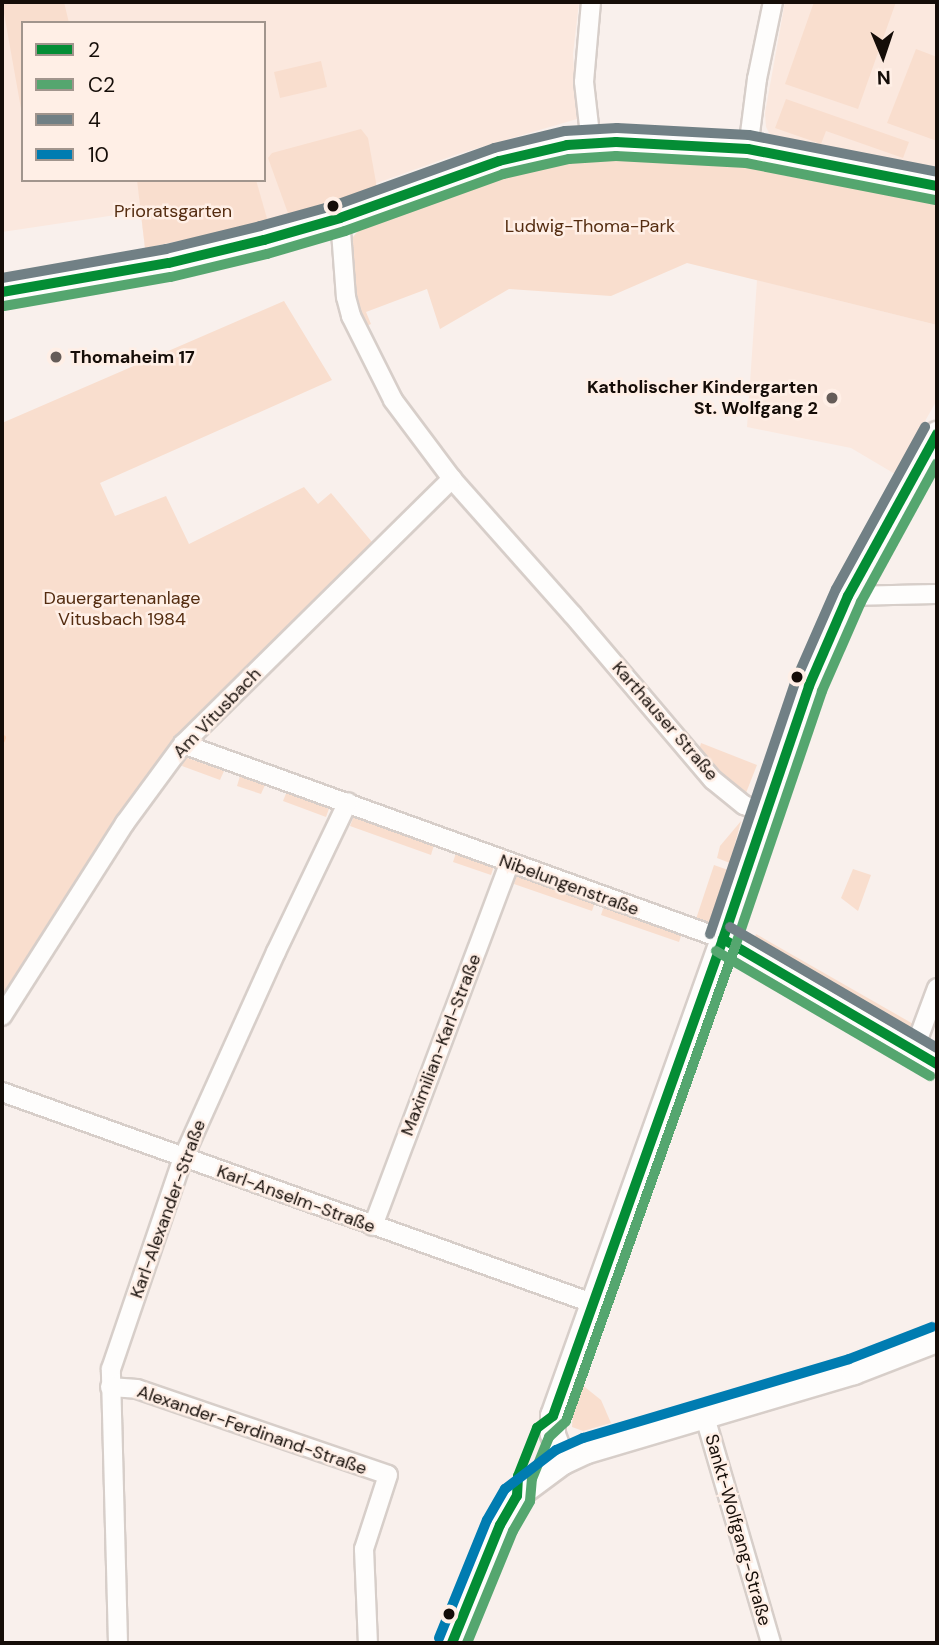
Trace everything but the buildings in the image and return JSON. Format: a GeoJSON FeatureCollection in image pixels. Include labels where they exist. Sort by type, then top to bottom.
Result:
{"type":"FeatureCollection","features":[{"type":"Feature","properties":{"kind":"street"},"geometry":{"type":"LineString","coordinates":[[591,2],[584,82],[591,144]]}},
{"type":"Feature","properties":{"kind":"street"},"geometry":{"type":"LineString","coordinates":[[748,149],[757,79],[773,2]]}},
{"type":"Feature","properties":{"kind":"street"},"geometry":{"type":"LineString","coordinates":[[2,292],[169,263],[340,218],[522,155],[591,144],[616,142],[748,149],[937,186]]}},
{"type":"Feature","properties":{"kind":"street","name":"Karthauser Straße"},"geometry":{"type":"LineString","coordinates":[[340,218],[346,297],[351,316],[393,400],[452,479],[572,614],[713,780],[744,805],[764,813]]}},
{"type":"Feature","properties":{"kind":"street"},"geometry":{"type":"LineString","coordinates":[[563,1462],[553,1434],[553,1416],[723,939],[809,686],[848,596],[937,435]]}},
{"type":"Feature","properties":{"kind":"street","name":"Am Vitusbach"},"geometry":{"type":"LineString","coordinates":[[2,1016],[125,823],[183,744],[452,479]]}},
{"type":"Feature","properties":{"kind":"street"},"geometry":{"type":"LineString","coordinates":[[848,596],[937,594]]}},
{"type":"Feature","properties":{"kind":"street","name":"Nibelungenstraße"},"geometry":{"type":"LineString","coordinates":[[183,744],[348,802],[509,864],[723,939],[937,1064]]}},
{"type":"Feature","properties":{"kind":"street","name":"Karl-Alexander-Straße"},"geometry":{"type":"LineString","coordinates":[[118,1643],[111,1369],[183,1158],[276,952],[348,802]]}},
{"type":"Feature","properties":{"kind":"street","name":"Maximilian-Karl-Straße"},"geometry":{"type":"LineString","coordinates":[[373,1227],[509,864]]}},
{"type":"Feature","properties":{"kind":"street"},"geometry":{"type":"LineString","coordinates":[[914,1050],[937,988]]}},
{"type":"Feature","properties":{"kind":"street","name":"Karl-Anselm-Straße"},"geometry":{"type":"LineString","coordinates":[[2,1092],[592,1304]]}},
{"type":"Feature","properties":{"kind":"street"},"geometry":{"type":"LineString","coordinates":[[452,1643],[500,1525],[517,1496],[563,1462],[587,1451],[854,1372],[937,1340]]}},
{"type":"Feature","properties":{"kind":"street","name":"Alexander-Ferdinand-Straße"},"geometry":{"type":"LineString","coordinates":[[110,1387],[137,1389],[388,1475],[364,1549],[368,1643]]}},
{"type":"Feature","properties":{"kind":"street","name":"Sankt-Wolfgang-Straße"},"geometry":{"type":"LineString","coordinates":[[705,1416],[771,1643]]}},
{"type":"Feature","properties":{"kind":"shaded area"},"geometry":{"type":"Polygon","coordinates":[[[2,2],[579,2],[573,54],[577,119],[458,154],[268,222],[145,248],[141,215],[136,212],[2,232],[2,2]]]}},
{"type":"Feature","properties":{"kind":"shaded area"},"geometry":{"type":"Polygon","coordinates":[[[785,2],[937,2],[937,168],[771,137],[766,127],[765,113],[785,2]]]}},
{"type":"Feature","properties":{"kind":"shaded area"},"geometry":{"type":"Polygon","coordinates":[[[757,280],[937,325],[937,400],[895,474],[851,448],[747,427],[757,280]]]}},
{"type":"Feature","properties":{"kind":"green space"},"geometry":{"type":"Polygon","coordinates":[[[2,2],[64,2],[69,21],[21,21],[21,109],[2,2]]]}},
{"type":"Feature","properties":{"kind":"green space"},"geometry":{"type":"Polygon","coordinates":[[[814,2],[896,2],[858,109],[785,84],[814,2]]]}},
{"type":"Feature","properties":{"kind":"green space"},"geometry":{"type":"Polygon","coordinates":[[[916,49],[937,57],[937,141],[887,123],[916,49]]]}},
{"type":"Feature","properties":{"kind":"green space"},"geometry":{"type":"Polygon","coordinates":[[[321,61],[327,87],[280,98],[274,72],[321,61]]]}},
{"type":"Feature","properties":{"kind":"green space"},"geometry":{"type":"Polygon","coordinates":[[[786,99],[909,142],[903,158],[826,131],[821,144],[775,128],[786,99]]]}},
{"type":"Feature","properties":{"kind":"green space"},"geometry":{"type":"Polygon","coordinates":[[[361,129],[368,138],[377,188],[289,216],[268,158],[272,153],[361,129]]]}},
{"type":"Feature","properties":{"kind":"green space","name":"Ludwig-Thoma-Park"},"geometry":{"type":"Polygon","coordinates":[[[584,158],[774,168],[782,175],[937,203],[937,325],[687,263],[611,296],[509,289],[440,329],[427,289],[366,312],[371,324],[362,328],[357,316],[350,266],[353,237],[358,231],[489,180],[584,158]]]}},
{"type":"Feature","properties":{"kind":"green space","name":"Prioratsgarten"},"geometry":{"type":"Polygon","coordinates":[[[137,182],[257,182],[268,222],[145,248],[137,182]]]}},
{"type":"Feature","properties":{"kind":"green space","name":"Dauergartenanlage Vitusbach 1984"},"geometry":{"type":"Polygon","coordinates":[[[284,301],[332,380],[100,483],[115,516],[166,496],[189,544],[304,487],[318,504],[331,493],[372,542],[187,724],[114,822],[2,1001],[2,423],[284,301]]]}},
{"type":"Feature","properties":{"kind":"green space"},"geometry":{"type":"Polygon","coordinates":[[[701,743],[757,765],[744,798],[698,754],[701,743]]]}},
{"type":"Feature","properties":{"kind":"green space"},"geometry":{"type":"Polygon","coordinates":[[[185,757],[224,771],[220,780],[182,766],[185,757]]]}},
{"type":"Feature","properties":{"kind":"green space"},"geometry":{"type":"Polygon","coordinates":[[[240,776],[265,785],[261,794],[237,786],[240,776]]]}},
{"type":"Feature","properties":{"kind":"green space"},"geometry":{"type":"Polygon","coordinates":[[[287,791],[330,806],[326,817],[283,801],[287,791]]]}},
{"type":"Feature","properties":{"kind":"green space"},"geometry":{"type":"Polygon","coordinates":[[[354,816],[434,845],[431,855],[350,826],[354,816]]]}},
{"type":"Feature","properties":{"kind":"green space"},"geometry":{"type":"Polygon","coordinates":[[[741,821],[730,863],[717,858],[720,846],[741,821]]]}},
{"type":"Feature","properties":{"kind":"green space"},"geometry":{"type":"Polygon","coordinates":[[[456,853],[494,866],[491,875],[453,862],[456,853]]]}},
{"type":"Feature","properties":{"kind":"green space"},"geometry":{"type":"Polygon","coordinates":[[[714,865],[728,870],[709,923],[696,919],[714,865]]]}},
{"type":"Feature","properties":{"kind":"green space"},"geometry":{"type":"Polygon","coordinates":[[[853,869],[871,875],[858,911],[841,898],[853,869]]]}},
{"type":"Feature","properties":{"kind":"green space"},"geometry":{"type":"Polygon","coordinates":[[[517,875],[595,902],[592,911],[514,884],[517,875]]]}},
{"type":"Feature","properties":{"kind":"green space"},"geometry":{"type":"Polygon","coordinates":[[[604,906],[682,933],[679,942],[601,915],[604,906]]]}},
{"type":"Feature","properties":{"kind":"green space"},"geometry":{"type":"Polygon","coordinates":[[[756,934],[915,1025],[909,1029],[753,940],[756,934]]]}},
{"type":"Feature","properties":{"kind":"green space"},"geometry":{"type":"Polygon","coordinates":[[[581,1384],[601,1400],[611,1423],[583,1431],[572,1427],[573,1410],[581,1384]]]}},
{"type":"Feature","properties":{"kind":"transit line","name":"4"},"geometry":{"type":"LineString","coordinates":[[2,278],[166,249],[260,226],[336,205],[494,148],[565,131],[617,128],[749,135],[937,172]]}},
{"type":"Feature","properties":{"kind":"transit line","name":"2"},"geometry":{"type":"LineString","coordinates":[[2,292],[169,263],[264,240],[340,218],[499,161],[567,145],[616,142],[748,149],[937,186]]}},
{"type":"Feature","properties":{"kind":"transit line","name":"C2"},"geometry":{"type":"LineString","coordinates":[[4,306],[171,277],[267,254],[345,231],[503,174],[569,159],[616,156],[746,163],[934,200]]}},
{"type":"Feature","properties":{"kind":"transit line","name":"4"},"geometry":{"type":"LineString","coordinates":[[710,934],[796,680],[836,589],[925,427]]}},
{"type":"Feature","properties":{"kind":"transit line","name":"2"},"geometry":{"type":"LineString","coordinates":[[452,1643],[500,1525],[517,1496],[518,1476],[537,1428],[553,1416],[723,939],[809,686],[848,596],[937,434]]}},
{"type":"Feature","properties":{"kind":"transit line","name":"C2"},"geometry":{"type":"LineString","coordinates":[[467,1643],[513,1531],[530,1501],[532,1479],[549,1437],[566,1421],[736,944],[822,691],[861,602],[937,463]]}},
{"type":"Feature","properties":{"kind":"transit line","name":"4"},"geometry":{"type":"LineString","coordinates":[[730,927],[937,1048]]}},
{"type":"Feature","properties":{"kind":"transit line","name":"2"},"geometry":{"type":"LineString","coordinates":[[723,939],[937,1064]]}},
{"type":"Feature","properties":{"kind":"transit line","name":"C2"},"geometry":{"type":"LineString","coordinates":[[716,951],[930,1076]]}},
{"type":"Feature","properties":{"kind":"transit line","name":"10"},"geometry":{"type":"LineString","coordinates":[[439,1638],[487,1520],[505,1489],[556,1450],[583,1438],[849,1359],[932,1327]]}},
{"type":"Feature","properties":{"kind":"place","name":"Thomaheim 17"},"geometry":{"type":"Point","coordinates":[56,357]}},
{"type":"Feature","properties":{"kind":"place","name":"Katholischer Kindergarten St. Wolfgang 2"},"geometry":{"type":"Point","coordinates":[832,398]}}]}
